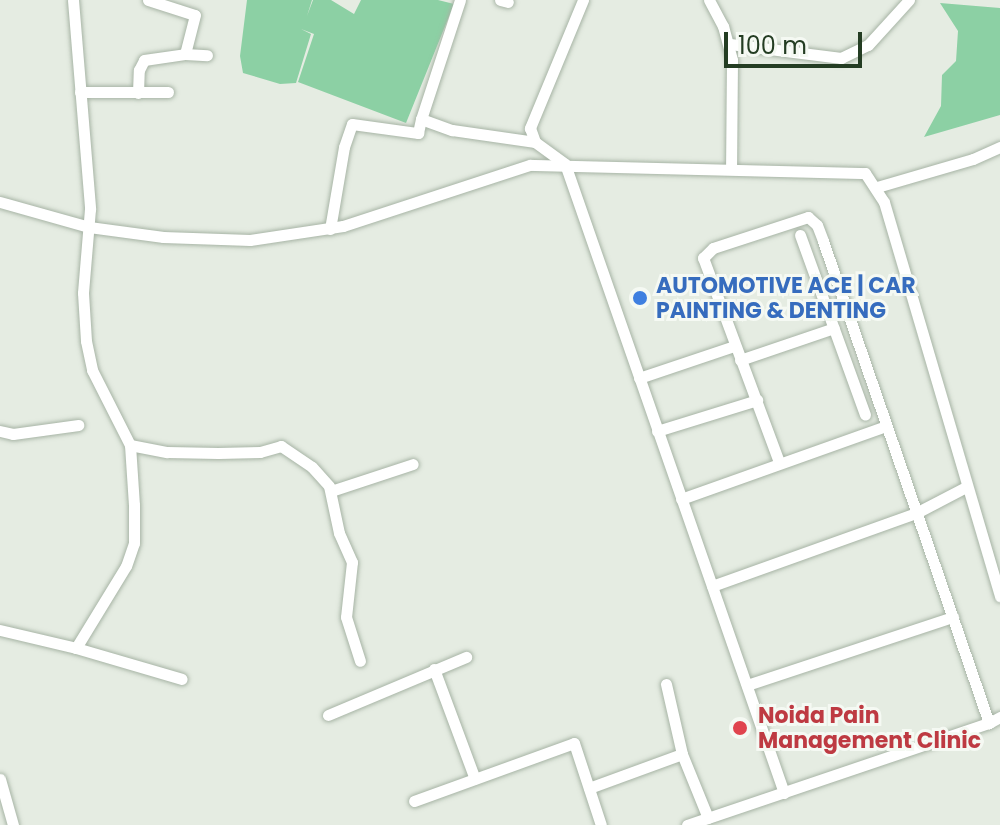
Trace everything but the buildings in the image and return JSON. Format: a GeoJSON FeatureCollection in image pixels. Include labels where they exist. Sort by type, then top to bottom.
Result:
{"type":"FeatureCollection","features":[{"type":"Feature","properties":{"kind":"street"},"geometry":{"type":"LineString","coordinates":[[73,0],[89,227],[84,251],[86,341],[92,370],[130,445],[134,543],[104,608],[76,648]]}},
{"type":"Feature","properties":{"kind":"street"},"geometry":{"type":"LineString","coordinates":[[148,0],[195,15],[185,54]]}},
{"type":"Feature","properties":{"kind":"street"},"geometry":{"type":"LineString","coordinates":[[330,229],[344,147],[352,124],[418,133],[460,0]]}},
{"type":"Feature","properties":{"kind":"street"},"geometry":{"type":"LineString","coordinates":[[535,142],[530,128],[583,0]]}},
{"type":"Feature","properties":{"kind":"street"},"geometry":{"type":"LineString","coordinates":[[709,0],[730,44],[731,169]]}},
{"type":"Feature","properties":{"kind":"street"},"geometry":{"type":"LineString","coordinates":[[730,44],[841,58],[868,45],[909,0]]}},
{"type":"Feature","properties":{"kind":"street"},"geometry":{"type":"LineString","coordinates":[[138,93],[139,70],[144,60],[185,54],[207,55]]}},
{"type":"Feature","properties":{"kind":"street"},"geometry":{"type":"LineString","coordinates":[[80,92],[168,92]]}},
{"type":"Feature","properties":{"kind":"street"},"geometry":{"type":"LineString","coordinates":[[421,119],[452,130],[535,142],[565,164],[784,793]]}},
{"type":"Feature","properties":{"kind":"street"},"geometry":{"type":"LineString","coordinates":[[877,187],[973,159],[1000,147]]}},
{"type":"Feature","properties":{"kind":"street"},"geometry":{"type":"LineString","coordinates":[[0,202],[89,227],[222,240],[277,238],[330,229],[401,210],[514,169],[565,164],[860,171],[870,175],[877,187],[1000,596]]}},
{"type":"Feature","properties":{"kind":"street"},"geometry":{"type":"LineString","coordinates":[[779,462],[705,265],[707,252],[808,217],[817,225],[989,723]]}},
{"type":"Feature","properties":{"kind":"street"},"geometry":{"type":"LineString","coordinates":[[800,235],[865,415]]}},
{"type":"Feature","properties":{"kind":"street"},"geometry":{"type":"LineString","coordinates":[[740,360],[850,320]]}},
{"type":"Feature","properties":{"kind":"street"},"geometry":{"type":"LineString","coordinates":[[639,378],[734,346]]}},
{"type":"Feature","properties":{"kind":"street"},"geometry":{"type":"LineString","coordinates":[[657,431],[757,400]]}},
{"type":"Feature","properties":{"kind":"street"},"geometry":{"type":"LineString","coordinates":[[0,431],[13,434],[78,425]]}},
{"type":"Feature","properties":{"kind":"street"},"geometry":{"type":"LineString","coordinates":[[681,499],[886,426]]}},
{"type":"Feature","properties":{"kind":"street"},"geometry":{"type":"LineString","coordinates":[[130,445],[167,452],[218,453],[260,452],[281,446],[312,467],[331,491],[339,533],[352,562],[346,617],[360,661]]}},
{"type":"Feature","properties":{"kind":"street"},"geometry":{"type":"LineString","coordinates":[[331,491],[413,464]]}},
{"type":"Feature","properties":{"kind":"street"},"geometry":{"type":"LineString","coordinates":[[712,586],[916,513],[966,487]]}},
{"type":"Feature","properties":{"kind":"street"},"geometry":{"type":"LineString","coordinates":[[747,685],[953,617]]}},
{"type":"Feature","properties":{"kind":"street"},"geometry":{"type":"LineString","coordinates":[[0,630],[182,679]]}},
{"type":"Feature","properties":{"kind":"street"},"geometry":{"type":"LineString","coordinates":[[328,715],[466,657]]}},
{"type":"Feature","properties":{"kind":"street"},"geometry":{"type":"LineString","coordinates":[[434,669],[475,779]]}},
{"type":"Feature","properties":{"kind":"street"},"geometry":{"type":"LineString","coordinates":[[666,684],[682,754],[708,818]]}},
{"type":"Feature","properties":{"kind":"street"},"geometry":{"type":"LineString","coordinates":[[687,825],[1000,717]]}},
{"type":"Feature","properties":{"kind":"street"},"geometry":{"type":"LineString","coordinates":[[414,801],[574,743],[601,825]]}},
{"type":"Feature","properties":{"kind":"street"},"geometry":{"type":"LineString","coordinates":[[589,788],[682,754]]}},
{"type":"Feature","properties":{"kind":"street"},"geometry":{"type":"LineString","coordinates":[[0,779],[13,825]]}},
{"type":"Feature","properties":{"kind":"shaded area"},"geometry":{"type":"Polygon","coordinates":[[[247,0],[312,0],[307,16],[313,0],[331,0],[354,14],[361,0],[438,0],[454,4],[406,123],[298,82],[314,34],[301,29],[311,34],[296,83],[280,84],[243,73],[240,56],[247,0]]]}},
{"type":"Feature","properties":{"kind":"shaded area"},"geometry":{"type":"Polygon","coordinates":[[[940,3],[1000,8],[1000,115],[924,137],[941,106],[942,75],[956,61],[958,31],[940,3]]]}},
{"type":"Feature","properties":{"kind":"place","name":"AUTOMOTIVE ACE | CAR PAINTING & DENTING"},"geometry":{"type":"Point","coordinates":[640,298]}},
{"type":"Feature","properties":{"kind":"place","name":"Noida Pain Management Clinic"},"geometry":{"type":"Point","coordinates":[740,728]}}]}
